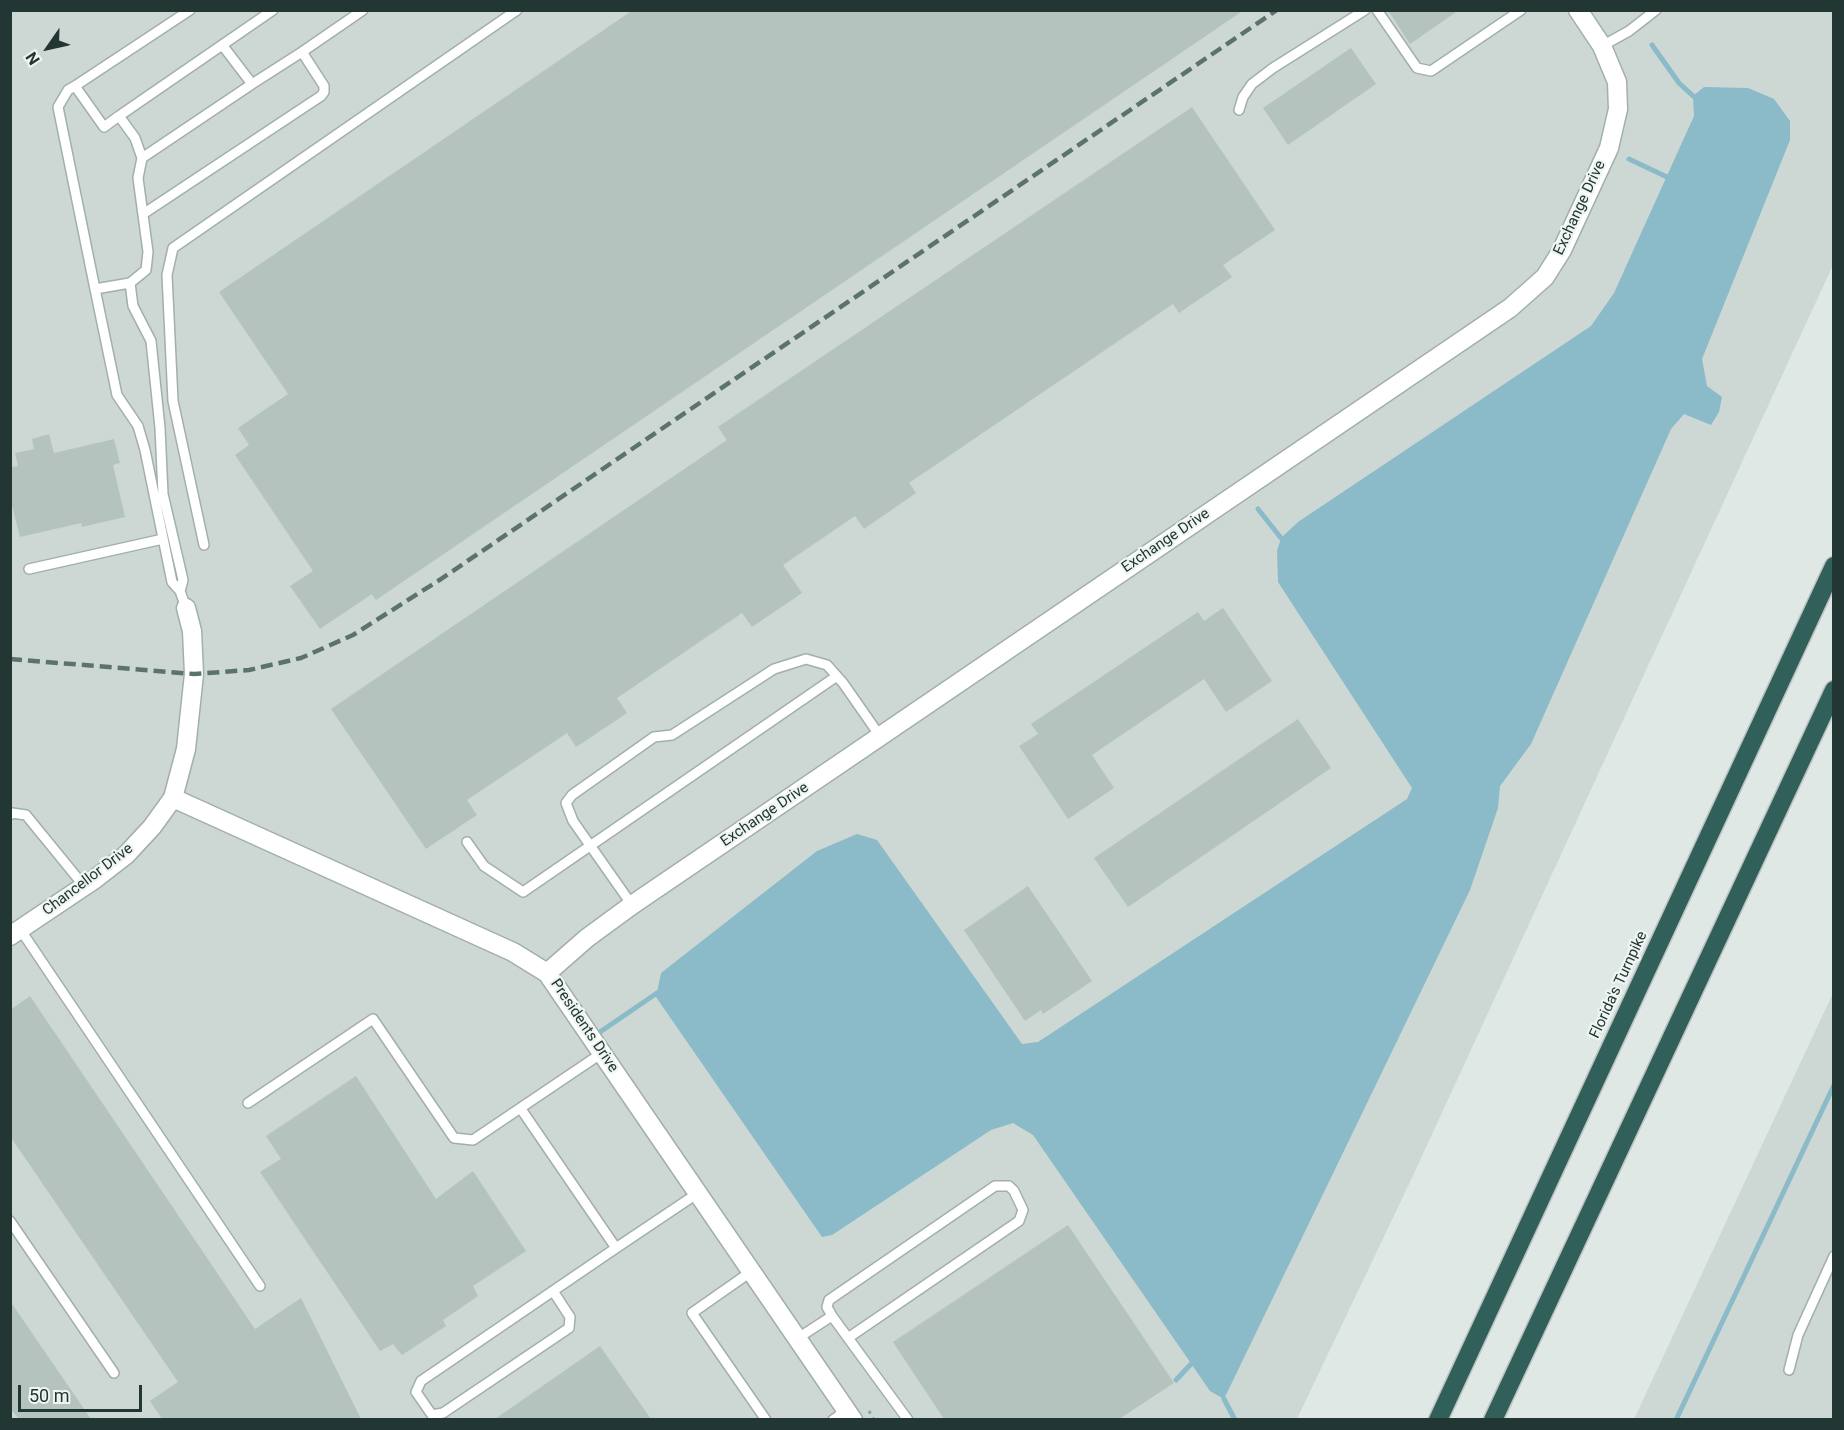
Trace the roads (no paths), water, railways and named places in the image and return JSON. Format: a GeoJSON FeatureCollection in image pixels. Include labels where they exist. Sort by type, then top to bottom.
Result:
{"type":"FeatureCollection","features":[{"type":"Feature","properties":{"kind":"highway","name":"Florida's Turnpike"},"geometry":{"type":"LineString","coordinates":[[1438,1419],[1833,566]]}},
{"type":"Feature","properties":{"kind":"highway"},"geometry":{"type":"LineString","coordinates":[[1493,1419],[1833,690]]}},
{"type":"Feature","properties":{"kind":"street","name":"Exchange Drive"},"geometry":{"type":"LineString","coordinates":[[547,973],[587,938],[632,905],[1510,308],[1545,277],[1562,250],[1609,148],[1618,109],[1617,82],[1602,46],[1578,10]]}},
{"type":"Feature","properties":{"kind":"street","name":"Chancellor Drive"},"geometry":{"type":"LineString","coordinates":[[15,932],[126,855],[153,827],[173,798],[186,749],[194,674],[192,631],[183,599]]}},
{"type":"Feature","properties":{"kind":"street","name":"Presidents Drive"},"geometry":{"type":"LineString","coordinates":[[173,798],[513,952],[547,973],[798,1338],[844,1416]]}},
{"type":"Feature","properties":{"kind":"lane"},"geometry":{"type":"LineString","coordinates":[[183,599],[172,582],[138,426],[117,394],[58,107],[68,90],[190,10]]}},
{"type":"Feature","properties":{"kind":"lane"},"geometry":{"type":"LineString","coordinates":[[75,86],[104,127],[273,10]]}},
{"type":"Feature","properties":{"kind":"lane"},"geometry":{"type":"LineString","coordinates":[[142,158],[363,10]]}},
{"type":"Feature","properties":{"kind":"lane"},"geometry":{"type":"LineString","coordinates":[[204,545],[174,401],[167,275],[173,248],[517,10]]}},
{"type":"Feature","properties":{"kind":"lane"},"geometry":{"type":"LineString","coordinates":[[1239,110],[1243,97],[1252,84],[1273,68],[1365,10]]}},
{"type":"Feature","properties":{"kind":"lane"},"geometry":{"type":"LineString","coordinates":[[1377,10],[1417,68],[1431,71],[1521,10]]}},
{"type":"Feature","properties":{"kind":"lane"},"geometry":{"type":"LineString","coordinates":[[1602,46],[1629,31],[1656,10]]}},
{"type":"Feature","properties":{"kind":"lane"},"geometry":{"type":"LineString","coordinates":[[223,46],[252,84]]}},
{"type":"Feature","properties":{"kind":"lane"},"geometry":{"type":"LineString","coordinates":[[143,214],[321,96],[324,86],[302,52]]}},
{"type":"Feature","properties":{"kind":"lane"},"geometry":{"type":"LineString","coordinates":[[95,289],[130,283],[146,270],[148,252],[138,178],[142,158],[135,138],[119,116]]}},
{"type":"Feature","properties":{"kind":"lane"},"geometry":{"type":"LineString","coordinates":[[130,283],[133,306],[151,341],[160,428],[163,495],[183,580],[183,599]]}},
{"type":"Feature","properties":{"kind":"lane"},"geometry":{"type":"LineString","coordinates":[[29,569],[163,539]]}},
{"type":"Feature","properties":{"kind":"lane"},"geometry":{"type":"LineString","coordinates":[[632,905],[573,821],[566,803],[572,795],[654,737],[672,735],[774,669],[806,659],[827,665],[880,736]]}},
{"type":"Feature","properties":{"kind":"lane"},"geometry":{"type":"LineString","coordinates":[[467,842],[484,866],[523,892],[837,676]]}},
{"type":"Feature","properties":{"kind":"lane"},"geometry":{"type":"LineString","coordinates":[[10,815],[12,813],[26,815],[84,886]]}},
{"type":"Feature","properties":{"kind":"lane"},"geometry":{"type":"LineString","coordinates":[[15,932],[260,1286]]}},
{"type":"Feature","properties":{"kind":"lane"},"geometry":{"type":"LineString","coordinates":[[248,1103],[373,1019],[454,1138],[473,1140],[602,1053]]}},
{"type":"Feature","properties":{"kind":"lane"},"geometry":{"type":"LineString","coordinates":[[521,1109],[616,1248]]}},
{"type":"Feature","properties":{"kind":"lane"},"geometry":{"type":"LineString","coordinates":[[848,1338],[1019,1221],[1023,1210],[1014,1191],[1009,1186],[995,1186],[829,1300],[827,1307],[832,1316],[848,1338],[908,1419]]}},
{"type":"Feature","properties":{"kind":"lane"},"geometry":{"type":"LineString","coordinates":[[553,1291],[570,1317],[569,1328],[443,1413],[432,1415],[416,1392],[421,1381],[616,1248],[698,1193]]}},
{"type":"Feature","properties":{"kind":"lane"},"geometry":{"type":"LineString","coordinates":[[10,1221],[114,1373]]}},
{"type":"Feature","properties":{"kind":"lane"},"geometry":{"type":"LineString","coordinates":[[1789,1370],[1798,1335],[1833,1256]]}},
{"type":"Feature","properties":{"kind":"lane"},"geometry":{"type":"LineString","coordinates":[[752,1271],[692,1313],[766,1419]]}},
{"type":"Feature","properties":{"kind":"lane"},"geometry":{"type":"LineString","coordinates":[[798,1338],[832,1316]]}},
{"type":"Feature","properties":{"kind":"water"},"geometry":{"type":"Polygon","coordinates":[[[1704,87],[1748,88],[1774,99],[1790,121],[1790,140],[1702,359],[1707,386],[1722,397],[1719,412],[1711,425],[1684,414],[1671,429],[1531,744],[1500,786],[1498,808],[1470,890],[1224,1399],[1210,1391],[1033,1135],[1013,1123],[991,1130],[832,1235],[822,1237],[656,997],[661,973],[817,851],[857,834],[877,840],[1022,1044],[1038,1042],[1407,799],[1412,788],[1278,582],[1277,551],[1281,538],[1298,522],[1591,326],[1614,293],[1694,116],[1693,96],[1704,87]]]}},
{"type":"Feature","properties":{"kind":"waterway"},"geometry":{"type":"LineString","coordinates":[[1652,45],[1679,83],[1693,96]]}},
{"type":"Feature","properties":{"kind":"waterway"},"geometry":{"type":"LineString","coordinates":[[1629,159],[1667,177]]}},
{"type":"Feature","properties":{"kind":"waterway"},"geometry":{"type":"LineString","coordinates":[[1258,509],[1281,538]]}},
{"type":"Feature","properties":{"kind":"waterway"},"geometry":{"type":"LineString","coordinates":[[600,1032],[657,993]]}},
{"type":"Feature","properties":{"kind":"waterway"},"geometry":{"type":"LineString","coordinates":[[1676,1420],[1834,1085]]}},
{"type":"Feature","properties":{"kind":"waterway"},"geometry":{"type":"LineString","coordinates":[[1176,1380],[1191,1364]]}},
{"type":"Feature","properties":{"kind":"waterway"},"geometry":{"type":"LineString","coordinates":[[1224,1399],[1235,1420]]}},
{"type":"Feature","properties":{"kind":"railway"},"geometry":{"type":"LineString","coordinates":[[10,659],[194,674],[249,670],[301,658],[353,635],[441,579],[1277,10]]}}]}
